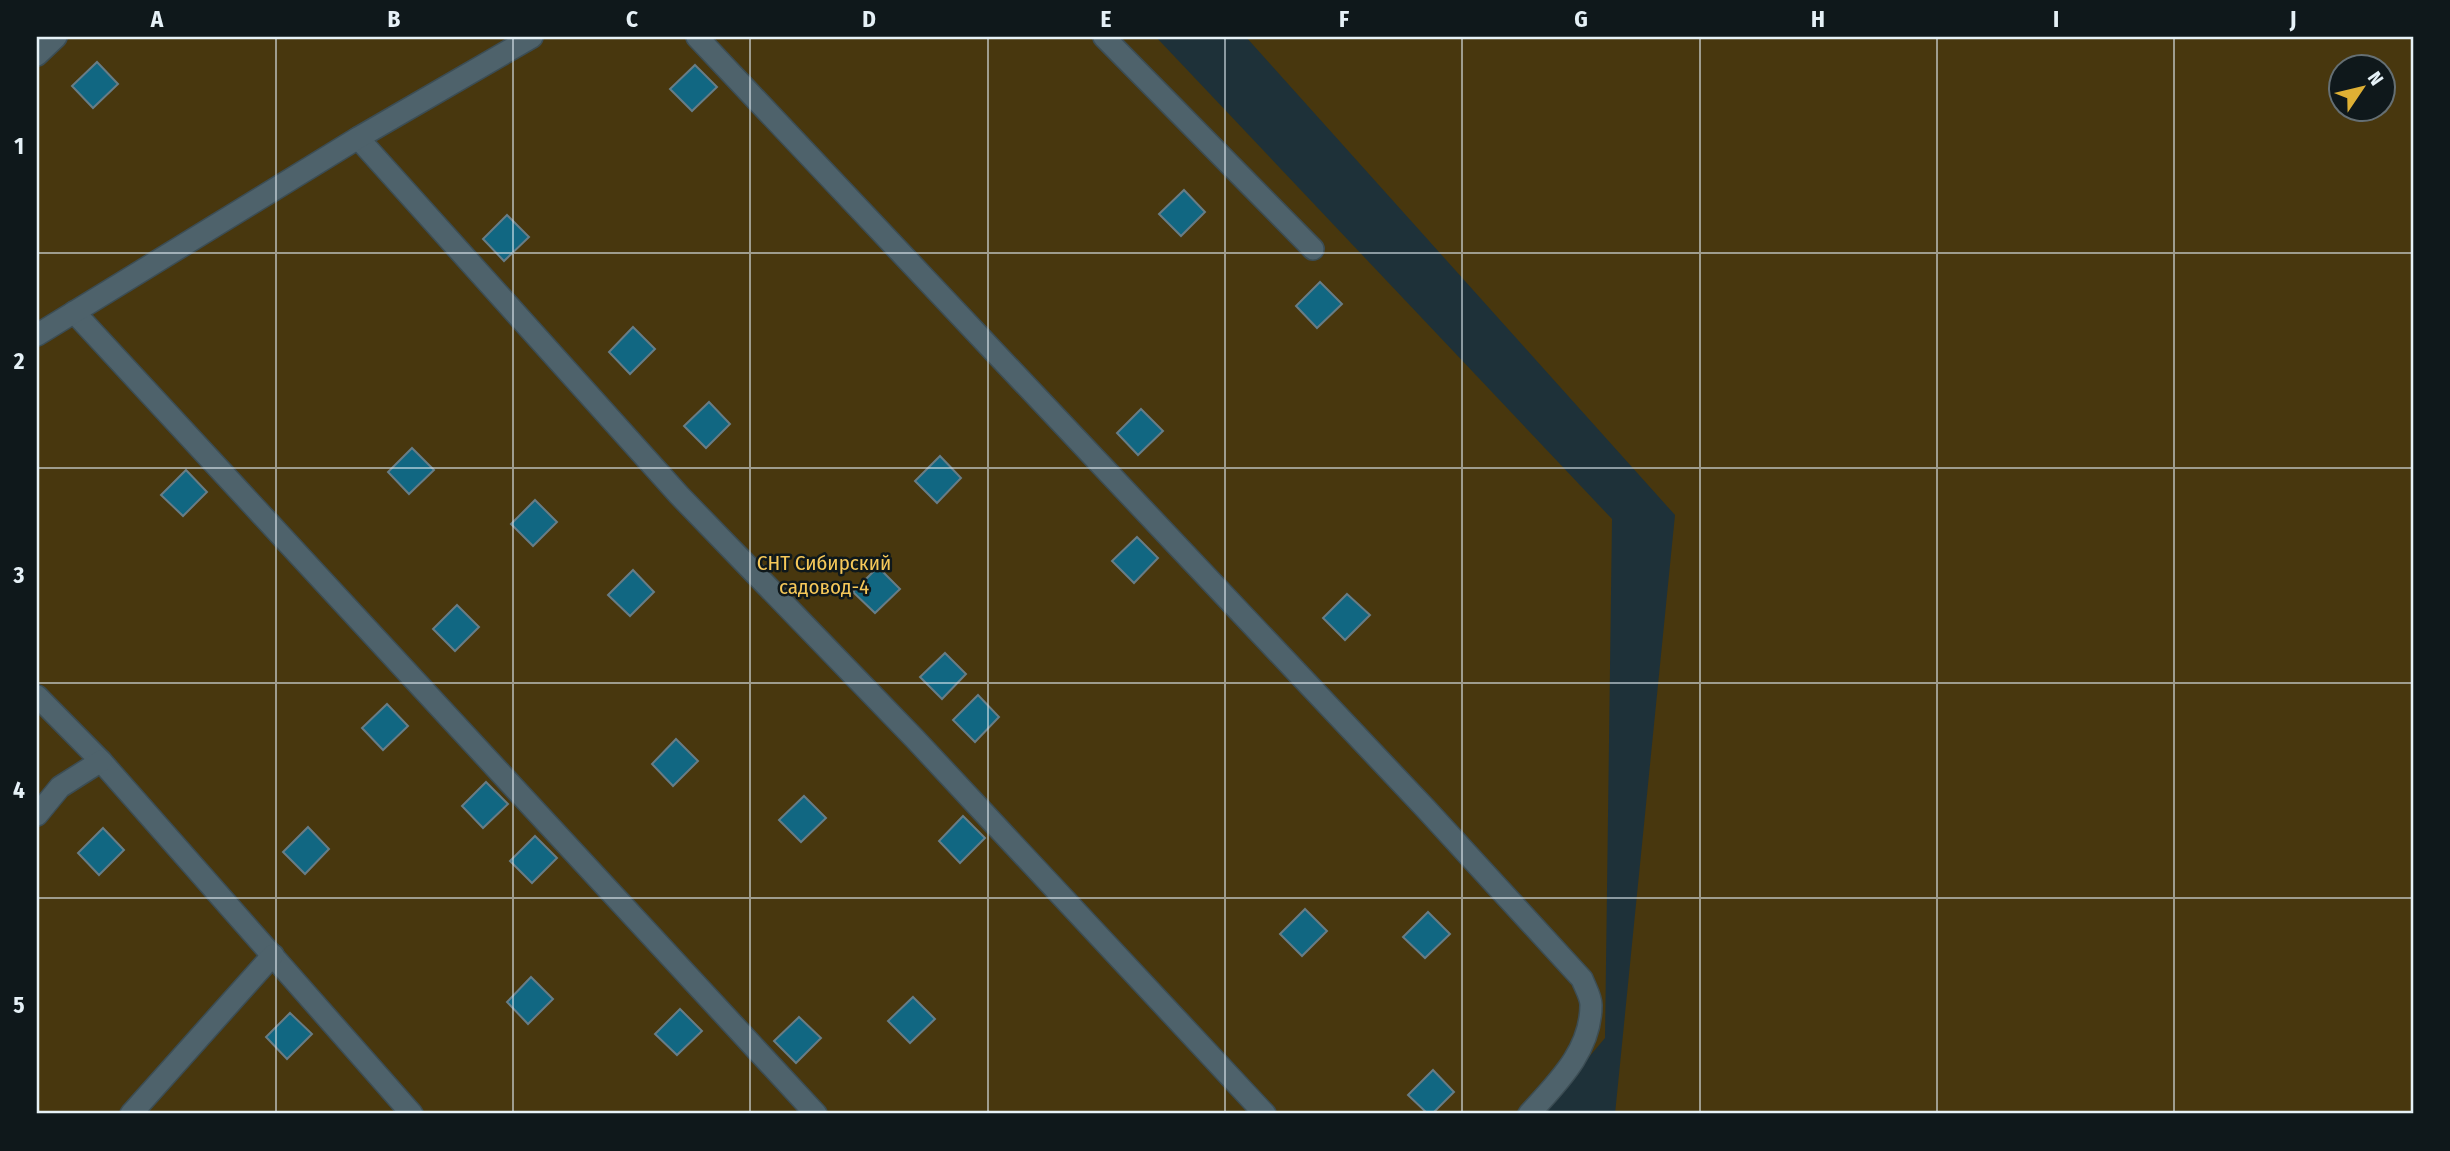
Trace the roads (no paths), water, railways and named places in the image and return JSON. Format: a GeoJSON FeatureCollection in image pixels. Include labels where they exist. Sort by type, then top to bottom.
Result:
{"type":"FeatureCollection","features":[{"type":"Feature","properties":{"kind":"lane"},"geometry":{"type":"LineString","coordinates":[[37,55],[56,37]]}},
{"type":"Feature","properties":{"kind":"lane"},"geometry":{"type":"LineString","coordinates":[[37,335],[358,138],[532,37]]}},
{"type":"Feature","properties":{"kind":"lane"},"geometry":{"type":"LineString","coordinates":[[697,37],[1426,809],[1582,979],[1591,1003],[1588,1030],[1572,1066],[1529,1114]]}},
{"type":"Feature","properties":{"kind":"lane"},"geometry":{"type":"LineString","coordinates":[[1104,37],[1313,249]]}},
{"type":"Feature","properties":{"kind":"lane"},"geometry":{"type":"LineString","coordinates":[[358,138],[679,495],[915,739],[1265,1114]]}},
{"type":"Feature","properties":{"kind":"lane"},"geometry":{"type":"LineString","coordinates":[[74,312],[816,1114]]}},
{"type":"Feature","properties":{"kind":"lane"},"geometry":{"type":"LineString","coordinates":[[37,696],[101,761],[412,1114]]}},
{"type":"Feature","properties":{"kind":"lane"},"geometry":{"type":"LineString","coordinates":[[37,815],[60,787],[101,761]]}},
{"type":"Feature","properties":{"kind":"lane"},"geometry":{"type":"LineString","coordinates":[[131,1114],[273,955]]}},
{"type":"Feature","properties":{"kind":"park label","name":"СНТ Сибирский садовод-4"},"geometry":{"type":"Point","coordinates":[824,575]}}]}
